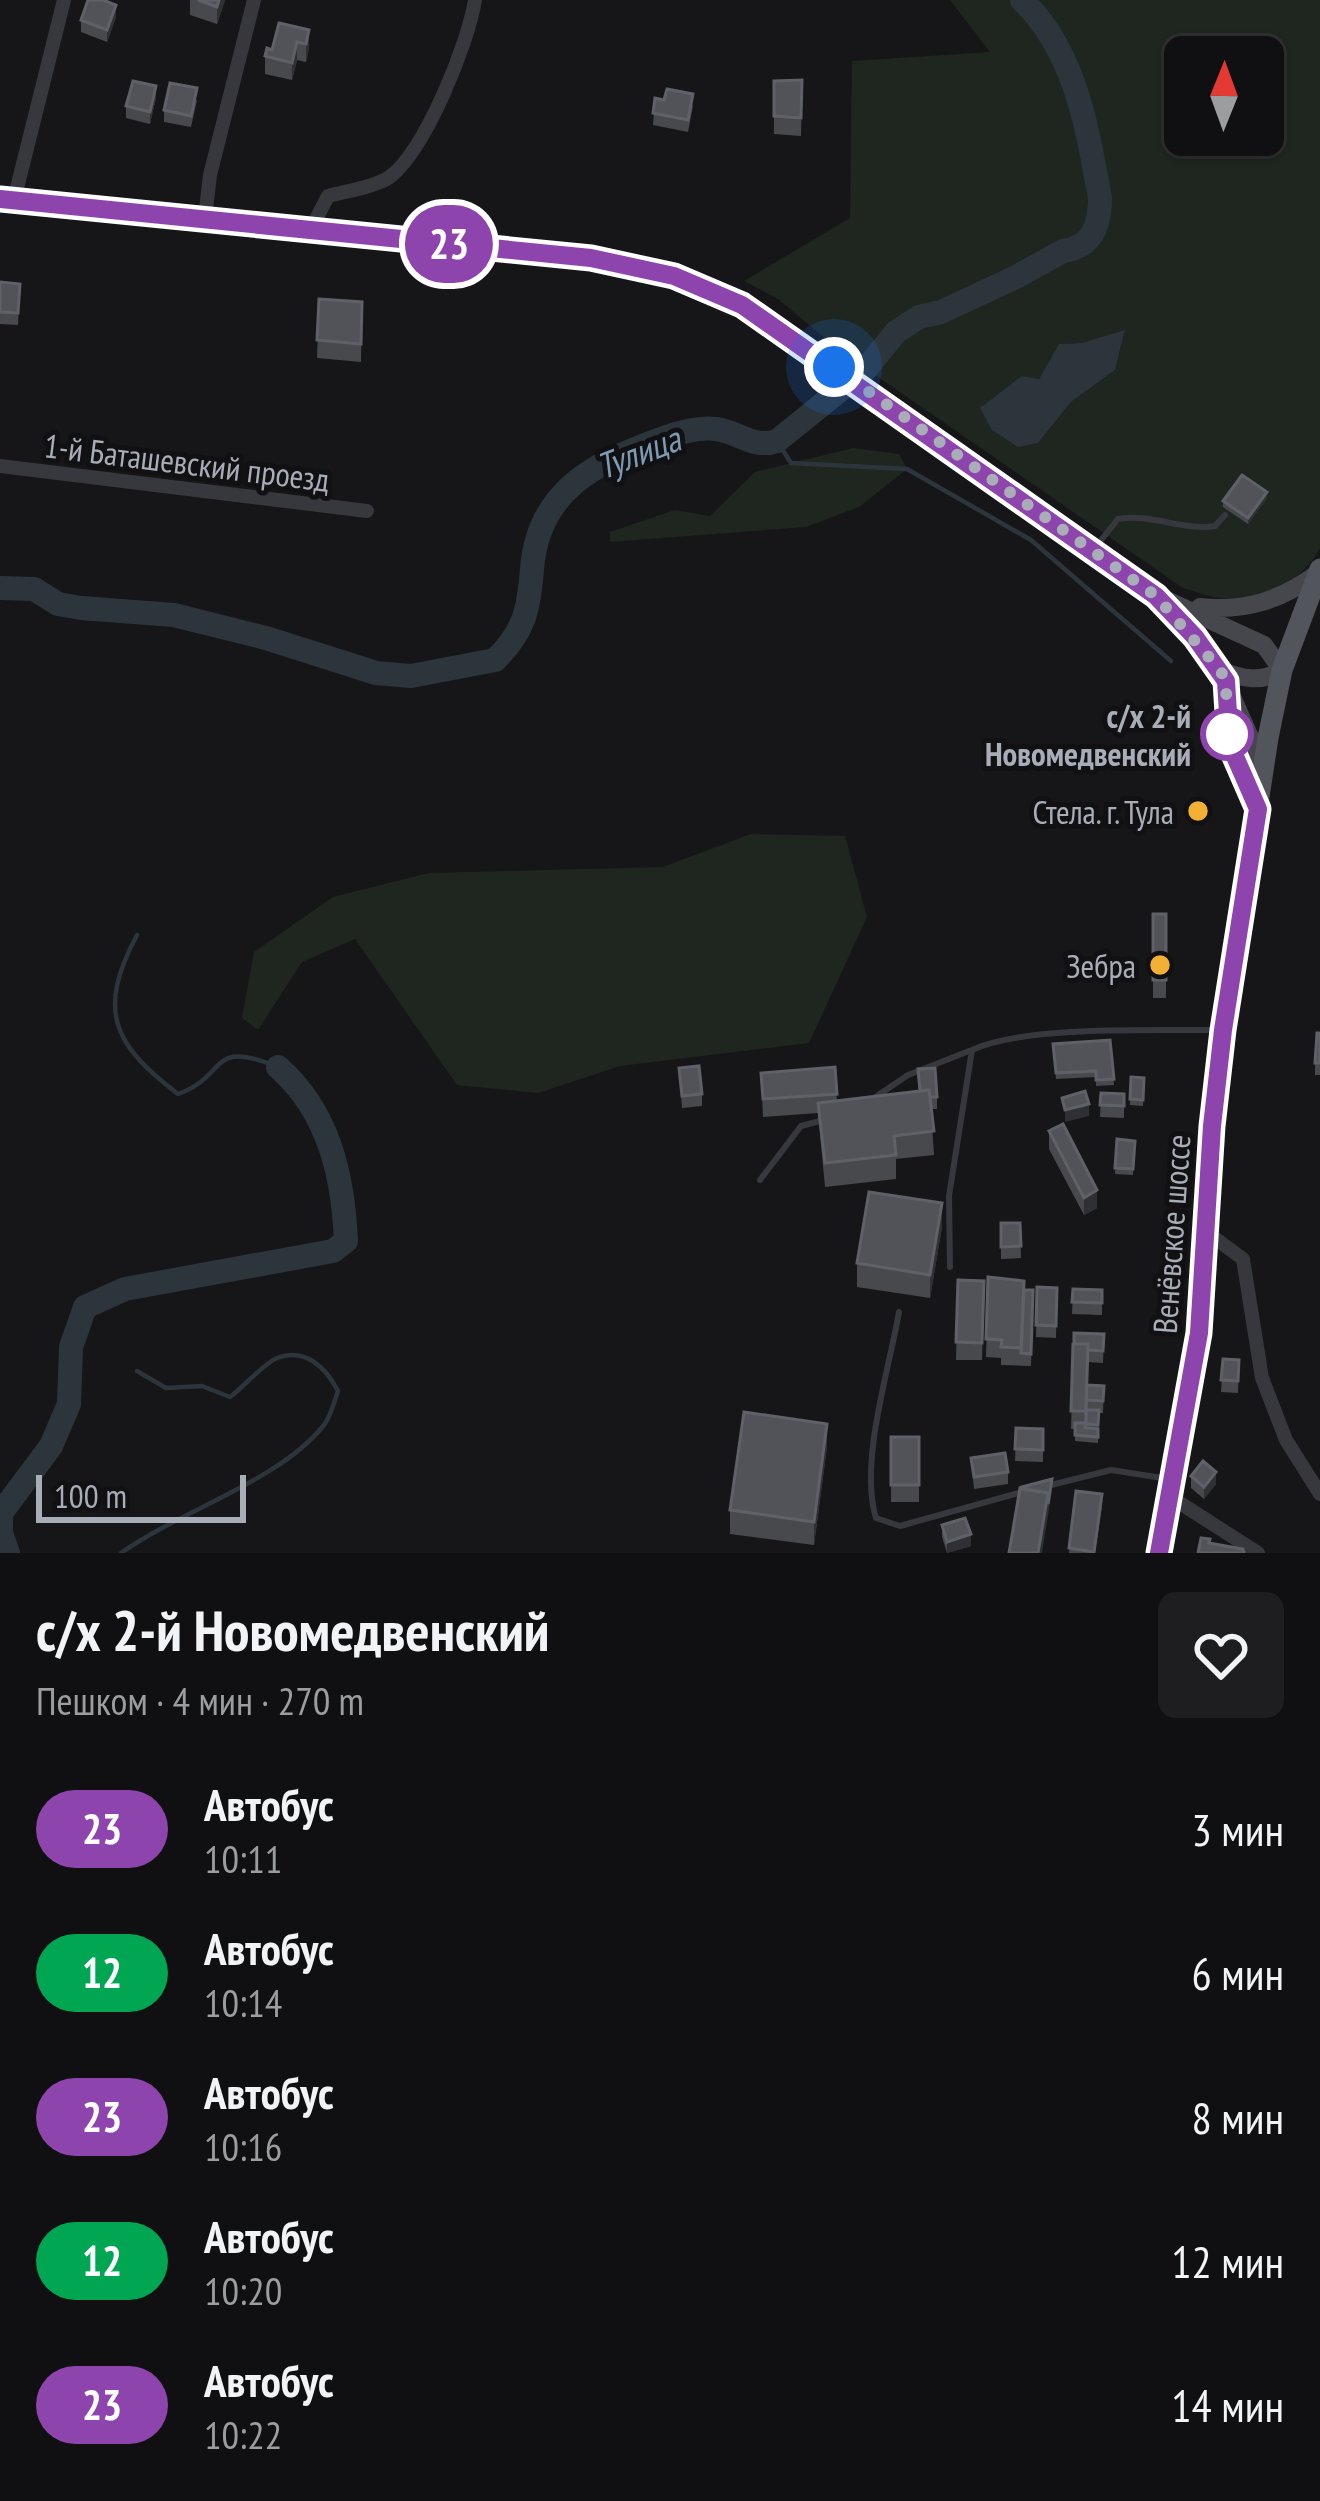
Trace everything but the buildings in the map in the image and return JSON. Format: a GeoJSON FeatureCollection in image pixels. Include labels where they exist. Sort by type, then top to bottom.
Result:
{"type":"FeatureCollection","features":[{"type":"Feature","properties":{"kind":"main road"},"geometry":{"type":"LineString","coordinates":[[7,200],[637,266],[709,288],[803,345],[1156,596],[1223,676],[1253,744],[1258,809]]}},
{"type":"Feature","properties":{"kind":"main road"},"geometry":{"type":"LineString","coordinates":[[1186,606],[1247,608],[1281,596],[1319,571]]}},
{"type":"Feature","properties":{"kind":"main road","name":"Венёвское шоссе"},"geometry":{"type":"LineString","coordinates":[[1159,1553],[1199,1333],[1212,1126],[1258,809],[1282,670],[1319,571]]}},
{"type":"Feature","properties":{"kind":"main road"},"geometry":{"type":"LineString","coordinates":[[1156,596],[1264,645],[1282,670],[1264,679],[1223,676]]}},
{"type":"Feature","properties":{"kind":"street"},"geometry":{"type":"LineString","coordinates":[[7,200],[64,0]]}},
{"type":"Feature","properties":{"kind":"street"},"geometry":{"type":"LineString","coordinates":[[205,218],[210,175],[254,0]]}},
{"type":"Feature","properties":{"kind":"street"},"geometry":{"type":"LineString","coordinates":[[311,230],[328,196],[389,177],[421,137],[450,78],[476,0]]}},
{"type":"Feature","properties":{"kind":"street","name":"1-й Баташевский проезд"},"geometry":{"type":"LineString","coordinates":[[0,466],[368,511]]}},
{"type":"Feature","properties":{"kind":"street"},"geometry":{"type":"LineString","coordinates":[[1208,1233],[1243,1259],[1262,1378],[1286,1440],[1320,1495]]}},
{"type":"Feature","properties":{"kind":"street"},"geometry":{"type":"LineString","coordinates":[[1171,1488],[1258,1553]]}},
{"type":"Feature","properties":{"kind":"lane"},"geometry":{"type":"LineString","coordinates":[[1093,551],[1118,519],[1133,516],[1198,529],[1215,526],[1225,514]]}},
{"type":"Feature","properties":{"kind":"lane"},"geometry":{"type":"LineString","coordinates":[[870,1100],[908,1076],[998,1040],[1223,1030]]}},
{"type":"Feature","properties":{"kind":"lane"},"geometry":{"type":"LineString","coordinates":[[950,1267],[950,1184],[972,1050]]}},
{"type":"Feature","properties":{"kind":"lane"},"geometry":{"type":"LineString","coordinates":[[760,1180],[801,1126],[843,1117]]}},
{"type":"Feature","properties":{"kind":"lane"},"geometry":{"type":"LineString","coordinates":[[899,1312],[874,1448],[871,1503],[876,1518],[900,1526],[1111,1470],[1171,1488]]}},
{"type":"Feature","properties":{"kind":"shaded area"},"geometry":{"type":"Polygon","coordinates":[[[950,0],[1320,0],[1320,548],[1303,570],[1278,587],[1249,597],[1212,597],[1183,588],[839,350],[778,299],[744,281],[850,218],[852,61],[990,52],[950,0]],[[1125,331],[1060,344],[1039,379],[1022,376],[1038,443],[1071,402],[1115,370],[1125,331]]]}},
{"type":"Feature","properties":{"kind":"shaded area"},"geometry":{"type":"Polygon","coordinates":[[[1125,330],[1115,370],[1071,402],[1038,443],[1018,447],[992,430],[980,408],[1022,376],[1039,379],[1059,344],[1082,343],[1125,330]]]}},
{"type":"Feature","properties":{"kind":"shaded area"},"geometry":{"type":"Polygon","coordinates":[[[853,448],[899,454],[907,469],[859,507],[806,527],[610,542],[610,532],[675,510],[710,516],[755,472],[853,448]]]}},
{"type":"Feature","properties":{"kind":"shaded area"},"geometry":{"type":"Polygon","coordinates":[[[751,834],[845,836],[867,917],[809,1043],[620,1066],[538,1093],[457,1085],[355,939],[302,962],[258,1030],[242,1018],[254,952],[333,897],[429,873],[663,867],[751,834]]]}},
{"type":"Feature","properties":{"kind":"waterway","name":"Тулица"},"geometry":{"type":"LineString","coordinates":[[0,588],[34,589],[58,604],[81,608],[174,615],[376,673],[411,676],[495,660],[524,618],[545,519],[574,483],[614,458],[695,430],[724,431],[760,443],[777,441],[865,370],[896,332],[919,317],[941,312],[1087,240],[1096,226],[1100,198],[1084,118],[1055,43],[1022,0]]}},
{"type":"Feature","properties":{"kind":"waterway"},"geometry":{"type":"LineString","coordinates":[[777,441],[791,463],[907,469],[1031,540],[1171,661]]}},
{"type":"Feature","properties":{"kind":"waterway"},"geometry":{"type":"LineString","coordinates":[[137,935],[117,984],[115,1005],[125,1041],[156,1076],[178,1094],[229,1058],[240,1056],[278,1067]]}},
{"type":"Feature","properties":{"kind":"waterway"},"geometry":{"type":"LineString","coordinates":[[8,1553],[1,1513],[51,1446],[69,1404],[71,1347],[85,1307],[125,1289],[333,1251],[346,1241],[330,1146],[310,1104],[278,1067]]}},
{"type":"Feature","properties":{"kind":"waterway"},"geometry":{"type":"LineString","coordinates":[[121,1553],[282,1463],[324,1425],[338,1391],[321,1367],[296,1355],[270,1362],[230,1397],[202,1386],[166,1388],[137,1371]]}},
{"type":"Feature","properties":{"kind":"bus line","name":"23"},"geometry":{"type":"LineString","coordinates":[[0,199],[591,258],[709,288],[803,345],[1156,596],[1195,637],[1226,681],[1230,745],[1258,809],[1212,1126],[1199,1333],[1159,1553]]}},
{"type":"Feature","properties":{"kind":"place","name":"с/х 2-й Новомедвенский"},"geometry":{"type":"Point","coordinates":[1227,734]}},
{"type":"Feature","properties":{"kind":"place","name":"Стела. г. Тула"},"geometry":{"type":"Point","coordinates":[1198,811]}},
{"type":"Feature","properties":{"kind":"place","name":"Зебра"},"geometry":{"type":"Point","coordinates":[1160,965]}},
{"type":"Feature","properties":{"kind":"route"},"geometry":{"type":"LineString","coordinates":[[834,367],[1156,596],[1195,637],[1226,681],[1227,734]]}}]}
